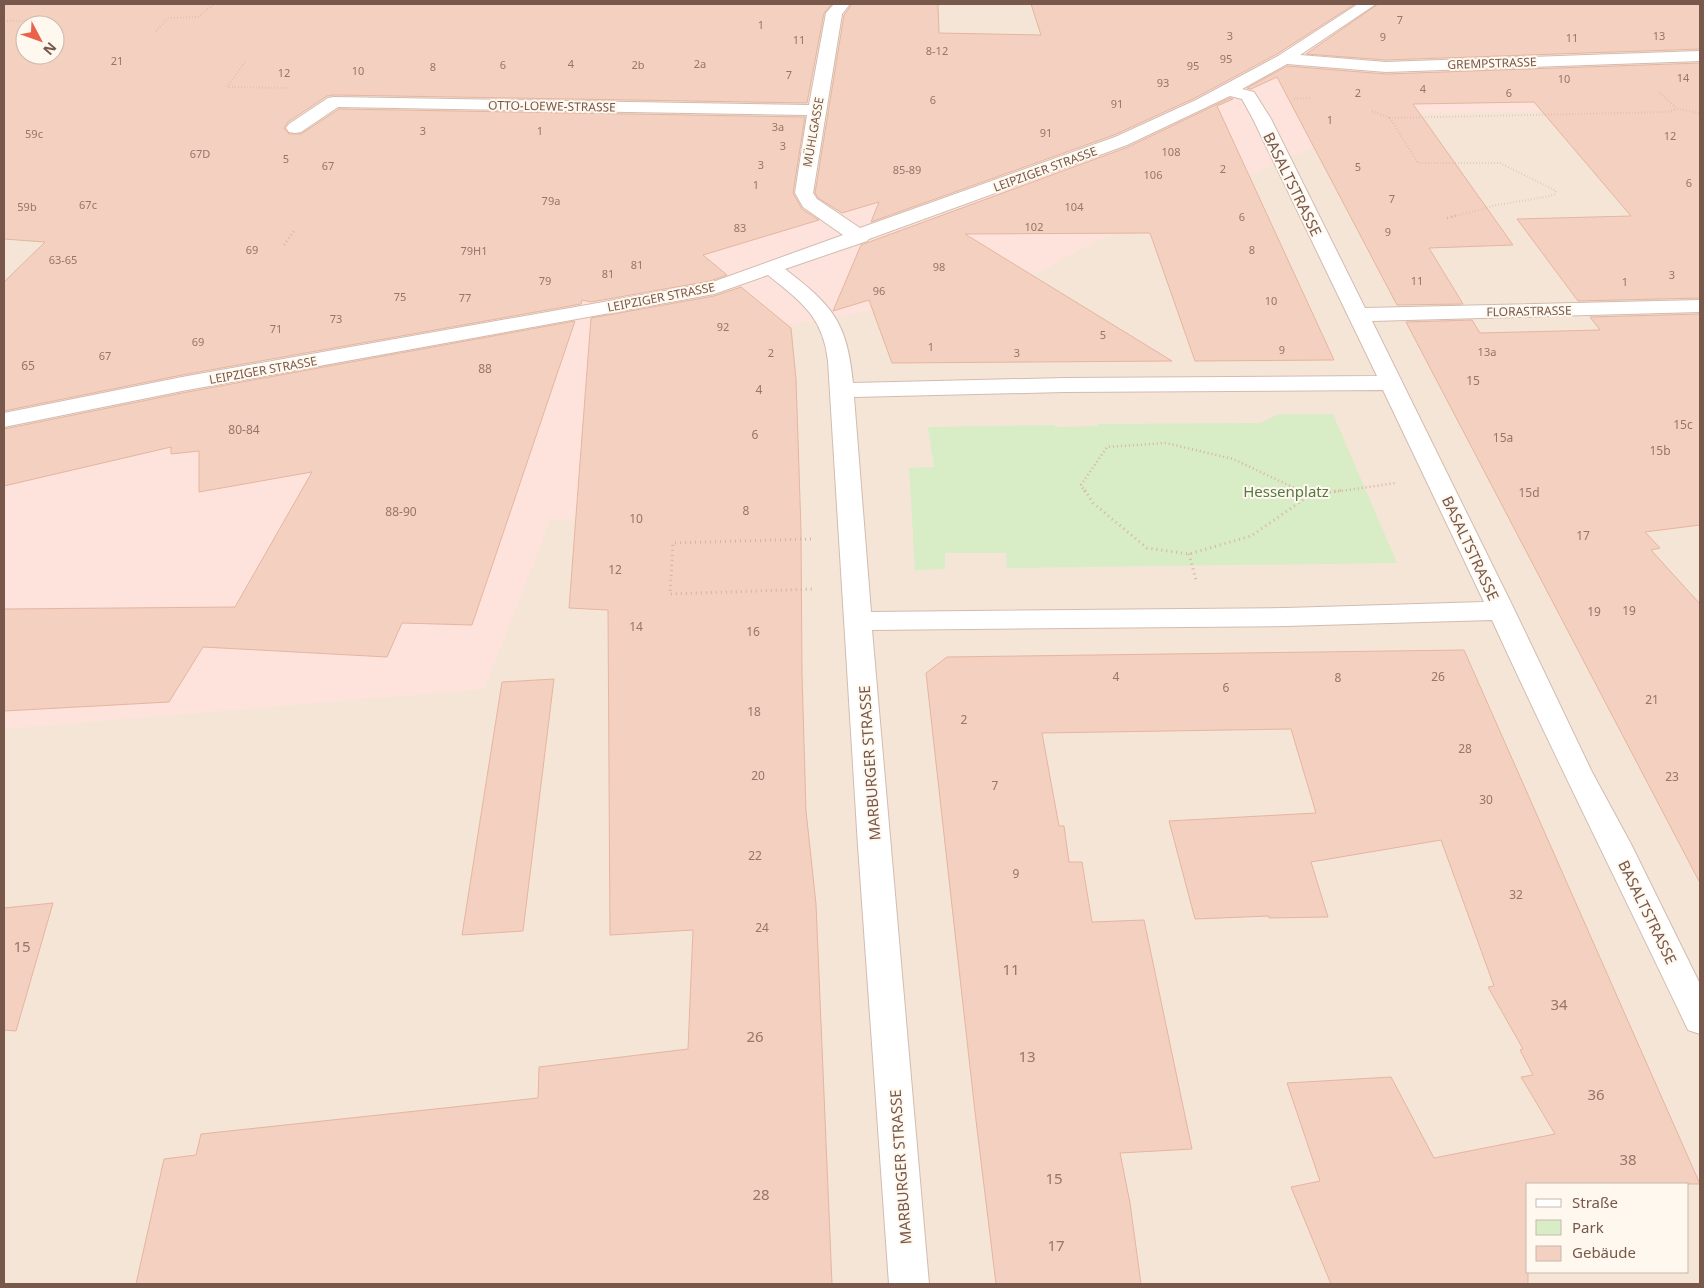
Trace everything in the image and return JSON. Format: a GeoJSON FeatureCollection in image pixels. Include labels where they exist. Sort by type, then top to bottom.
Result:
{"type":"FeatureCollection","features":[{"type":"Feature","properties":{"kind":"street","name":"MÜHLGASSE"},"geometry":{"type":"LineString","coordinates":[[842,4],[834,13],[804,193],[810,202],[860,237]]}},
{"type":"Feature","properties":{"kind":"street","name":"LEIPZIGER STRASSE"},"geometry":{"type":"LineString","coordinates":[[4,420],[182,384],[714,288],[860,237],[1121,141],[1168,121],[1284,59],[1368,4]]}},
{"type":"Feature","properties":{"kind":"street","name":"GREMPSTRASSE"},"geometry":{"type":"LineString","coordinates":[[1284,59],[1386,67],[1700,56]]}},
{"type":"Feature","properties":{"kind":"street","name":"BASALTSTRASSE"},"geometry":{"type":"LineString","coordinates":[[1229,90],[1248,96],[1262,119],[1502,611],[1577,772],[1615,844],[1700,1019]]}},
{"type":"Feature","properties":{"kind":"street","name":"OTTO-LOEWE-STRASSE"},"geometry":{"type":"LineString","coordinates":[[295,128],[334,102],[818,110]]}},
{"type":"Feature","properties":{"kind":"street","name":"MARBURGER STRASSE"},"geometry":{"type":"LineString","coordinates":[[772,268],[805,296],[829,322],[836,341],[842,390],[860,621],[874,846],[909,1284]]}},
{"type":"Feature","properties":{"kind":"street","name":"FLORASTRASSE"},"geometry":{"type":"LineString","coordinates":[[1358,315],[1700,306]]}},
{"type":"Feature","properties":{"kind":"street"},"geometry":{"type":"LineString","coordinates":[[842,390],[1065,385],[1390,383]]}},
{"type":"Feature","properties":{"kind":"street"},"geometry":{"type":"LineString","coordinates":[[860,621],[1286,617],[1502,611]]}},
{"type":"Feature","properties":{"kind":"path"},"geometry":{"type":"LineString","coordinates":[[156,31],[168,18],[198,17],[214,4]]}},
{"type":"Feature","properties":{"kind":"path"},"geometry":{"type":"LineString","coordinates":[[234,87],[227,87],[245,62]]}},
{"type":"Feature","properties":{"kind":"path"},"geometry":{"type":"LineString","coordinates":[[274,88],[277,84]]}},
{"type":"Feature","properties":{"kind":"path"},"geometry":{"type":"LineString","coordinates":[[1372,110],[1390,118],[1668,112],[1677,109],[1700,113]]}},
{"type":"Feature","properties":{"kind":"path"},"geometry":{"type":"LineString","coordinates":[[1390,118],[1418,164],[1500,163],[1556,190],[1550,196],[1497,205],[1447,218]]}},
{"type":"Feature","properties":{"kind":"path"},"geometry":{"type":"LineString","coordinates":[[284,245],[294,231]]}},
{"type":"Feature","properties":{"kind":"path"},"geometry":{"type":"LineString","coordinates":[[1310,495],[1233,459],[1166,443],[1107,447],[1081,485],[1093,503],[1147,548],[1189,554],[1251,536],[1310,495],[1387,484]]}},
{"type":"Feature","properties":{"kind":"path"},"geometry":{"type":"LineString","coordinates":[[814,538],[673,543],[670,594],[816,589]]}},
{"type":"Feature","properties":{"kind":"path"},"geometry":{"type":"LineString","coordinates":[[1189,554],[1198,588]]}},
{"type":"Feature","properties":{"kind":"shaded area"},"geometry":{"type":"Polygon","coordinates":[[[4,4],[1700,4],[1700,1284],[4,1284],[4,4]]]}},
{"type":"Feature","properties":{"kind":"shaded area"},"geometry":{"type":"Polygon","coordinates":[[[1269,4],[1583,4],[1659,109],[1391,114],[1097,241],[1011,287],[788,325],[801,530],[551,519],[484,689],[4,729],[4,343],[275,293],[521,251],[1012,119],[1269,4]]]}},
{"type":"Feature","properties":{"kind":"green space","name":"Hessenplatz"},"geometry":{"type":"Polygon","coordinates":[[[1279,414],[1333,414],[1397,563],[1007,568],[1006,553],[945,553],[945,569],[915,570],[909,468],[934,467],[928,427],[1055,425],[1055,427],[1097,426],[1098,424],[1260,423],[1279,414]]]}},
{"type":"Feature","properties":{"kind":"building"},"geometry":{"type":"Polygon","coordinates":[[[4,4],[832,4],[824,13],[807,103],[334,95],[327,96],[288,122],[284,128],[289,134],[301,134],[339,109],[805,117],[793,193],[802,209],[819,220],[703,255],[727,275],[710,281],[591,302],[582,300],[581,304],[182,375],[4,411],[4,282],[45,242],[4,239],[4,4]]]}},
{"type":"Feature","properties":{"kind":"building"},"geometry":{"type":"Polygon","coordinates":[[[852,4],[938,4],[939,33],[1041,35],[1031,4],[1355,4],[1277,54],[1195,98],[1114,135],[871,222],[879,202],[842,213],[818,198],[815,193],[844,15],[852,4]]]}},
{"type":"Feature","properties":{"kind":"building"},"geometry":{"type":"Polygon","coordinates":[[[1378,4],[1700,4],[1700,49],[1386,60],[1306,54],[1378,4]]]}},
{"type":"Feature","properties":{"kind":"building"},"geometry":{"type":"Polygon","coordinates":[[[1700,63],[1700,298],[1578,301],[1517,219],[1631,216],[1534,102],[1413,104],[1513,245],[1429,248],[1463,304],[1397,305],[1277,77],[1251,89],[1247,88],[1287,66],[1386,74],[1700,63]]]}},
{"type":"Feature","properties":{"kind":"building"},"geometry":{"type":"Polygon","coordinates":[[[1230,98],[1233,99],[1217,106],[1334,360],[1195,361],[1150,233],[965,234],[1172,361],[892,363],[869,300],[833,311],[861,245],[1128,147],[1230,98]]]}},
{"type":"Feature","properties":{"kind":"building"},"geometry":{"type":"Polygon","coordinates":[[[741,287],[791,328],[796,379],[801,530],[802,674],[806,811],[816,904],[832,1284],[136,1284],[164,1159],[196,1155],[201,1134],[538,1098],[539,1067],[688,1049],[693,930],[610,935],[608,610],[569,608],[591,318],[714,296],[741,287]]]}},
{"type":"Feature","properties":{"kind":"building"},"geometry":{"type":"Polygon","coordinates":[[[1700,314],[1700,525],[1645,532],[1660,548],[1651,550],[1700,604],[1700,883],[1406,322],[1472,320],[1480,333],[1600,330],[1590,317],[1700,314]]]}},
{"type":"Feature","properties":{"kind":"building"},"geometry":{"type":"Polygon","coordinates":[[[575,321],[472,625],[402,623],[387,657],[203,647],[169,702],[4,711],[4,609],[235,607],[312,472],[199,492],[199,451],[171,454],[171,447],[4,486],[4,429],[182,393],[575,321]]]}},
{"type":"Feature","properties":{"kind":"building"},"geometry":{"type":"Polygon","coordinates":[[[1464,650],[1700,1184],[1526,1183],[1526,1273],[1528,1273],[1528,1284],[1331,1284],[1291,1187],[1320,1181],[1287,1083],[1391,1077],[1434,1158],[1555,1134],[1521,1077],[1533,1075],[1520,1050],[1523,1049],[1488,987],[1494,986],[1441,840],[1311,862],[1328,917],[1269,918],[1269,916],[1195,919],[1169,821],[1316,813],[1291,729],[1042,733],[1059,826],[1064,826],[1069,862],[1082,862],[1092,922],[1144,920],[1192,1149],[1120,1153],[1130,1203],[1141,1284],[996,1284],[926,673],[947,657],[1464,650]]]}},
{"type":"Feature","properties":{"kind":"building"},"geometry":{"type":"Polygon","coordinates":[[[554,679],[523,931],[462,935],[502,682],[554,679]]]}},
{"type":"Feature","properties":{"kind":"building"},"geometry":{"type":"Polygon","coordinates":[[[53,903],[16,1031],[4,1030],[4,908],[53,903]]]}}]}
